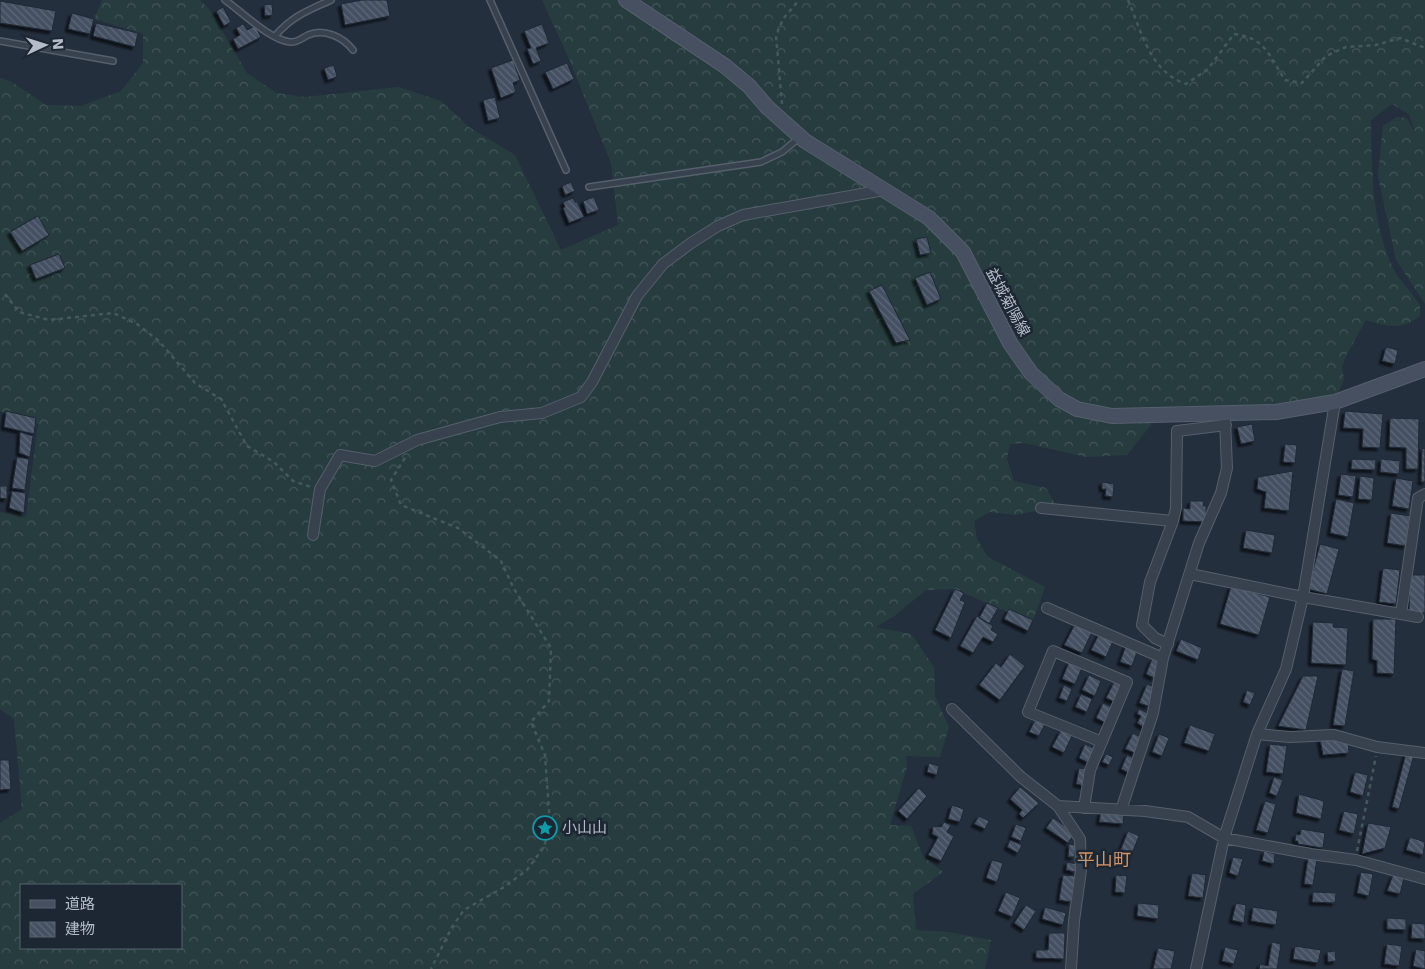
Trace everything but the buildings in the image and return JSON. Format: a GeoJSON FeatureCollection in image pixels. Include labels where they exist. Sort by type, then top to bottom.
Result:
{"type":"FeatureCollection","features":[{"type":"Feature","properties":{"kind":"main road","name":"益城菊陽線"},"geometry":{"type":"LineString","coordinates":[[626,0],[725,66],[749,86],[767,107],[800,136],[853,172],[929,218],[963,252],[1010,343],[1031,373],[1059,399],[1077,409],[1112,416],[1225,420],[1335,402],[1425,368]]}},
{"type":"Feature","properties":{"kind":"street"},"geometry":{"type":"LineString","coordinates":[[313,535],[320,490],[340,455],[375,461],[417,440],[500,417],[542,413],[581,397],[592,382],[637,296],[663,264],[718,226],[743,215],[884,190]]}},
{"type":"Feature","properties":{"kind":"street"},"geometry":{"type":"LineString","coordinates":[[1196,969],[1224,838],[1257,734],[1286,669],[1303,598],[1335,402]]}},
{"type":"Feature","properties":{"kind":"street"},"geometry":{"type":"LineString","coordinates":[[1121,810],[1153,713],[1163,658],[1168,644],[1190,574],[1199,543],[1221,493],[1227,468],[1225,420],[1177,431],[1176,508],[1150,582],[1142,624],[1155,638],[1168,644]]}},
{"type":"Feature","properties":{"kind":"street"},"geometry":{"type":"LineString","coordinates":[[1401,614],[1418,498],[1425,494]]}},
{"type":"Feature","properties":{"kind":"street"},"geometry":{"type":"LineString","coordinates":[[1041,508],[1173,521]]}},
{"type":"Feature","properties":{"kind":"street"},"geometry":{"type":"LineString","coordinates":[[1190,574],[1303,598],[1418,617]]}},
{"type":"Feature","properties":{"kind":"street"},"geometry":{"type":"LineString","coordinates":[[1047,608],[1163,658]]}},
{"type":"Feature","properties":{"kind":"street"},"geometry":{"type":"LineString","coordinates":[[1084,808],[1090,770],[1102,742],[1127,682],[1054,651],[1028,712],[1102,742]]}},
{"type":"Feature","properties":{"kind":"street"},"geometry":{"type":"LineString","coordinates":[[952,709],[1021,777],[1058,806],[1080,839],[1081,870],[1074,921],[1071,969]]}},
{"type":"Feature","properties":{"kind":"street"},"geometry":{"type":"LineString","coordinates":[[1257,734],[1290,737],[1334,735],[1377,747],[1425,753]]}},
{"type":"Feature","properties":{"kind":"street"},"geometry":{"type":"LineString","coordinates":[[1058,806],[1188,817],[1224,838],[1356,860],[1425,879]]}},
{"type":"Feature","properties":{"kind":"lane"},"geometry":{"type":"LineString","coordinates":[[225,0],[275,36],[288,42],[296,42],[310,34],[329,34],[345,41],[353,50]]}},
{"type":"Feature","properties":{"kind":"lane"},"geometry":{"type":"LineString","coordinates":[[275,36],[288,21],[297,15],[331,0]]}},
{"type":"Feature","properties":{"kind":"lane"},"geometry":{"type":"LineString","coordinates":[[490,0],[566,170]]}},
{"type":"Feature","properties":{"kind":"lane"},"geometry":{"type":"LineString","coordinates":[[0,41],[113,60]]}},
{"type":"Feature","properties":{"kind":"lane"},"geometry":{"type":"LineString","coordinates":[[589,187],[761,162],[782,152],[800,136]]}},
{"type":"Feature","properties":{"kind":"path"},"geometry":{"type":"LineString","coordinates":[[784,121],[776,36],[783,19],[799,0]]}},
{"type":"Feature","properties":{"kind":"path"},"geometry":{"type":"LineString","coordinates":[[1128,0],[1145,44],[1157,64],[1172,79],[1186,84],[1208,69],[1234,34],[1246,36],[1262,43],[1284,80],[1302,83],[1326,56],[1346,47],[1376,45],[1400,38],[1425,48]]}},
{"type":"Feature","properties":{"kind":"path"},"geometry":{"type":"LineString","coordinates":[[5,294],[19,312],[49,320],[113,313],[137,324],[159,341],[195,383],[221,399],[247,446],[274,462],[293,481],[320,490]]}},
{"type":"Feature","properties":{"kind":"path"},"geometry":{"type":"LineString","coordinates":[[417,440],[391,480],[401,505],[458,528],[501,562],[514,589],[551,648],[549,701],[531,722],[545,755],[550,825],[544,846],[527,870],[504,887],[464,910],[452,927],[431,969]]}},
{"type":"Feature","properties":{"kind":"path"},"geometry":{"type":"LineString","coordinates":[[1356,860],[1377,747]]}},
{"type":"Feature","properties":{"kind":"green space"},"geometry":{"type":"Polygon","coordinates":[[[102,0],[200,0],[210,10],[247,73],[277,93],[305,97],[399,87],[441,101],[469,127],[515,155],[561,250],[618,225],[611,163],[570,61],[542,0],[1425,0],[1425,304],[1396,260],[1378,176],[1383,126],[1397,117],[1407,118],[1416,135],[1409,114],[1392,104],[1371,120],[1374,195],[1380,232],[1386,250],[1396,273],[1420,305],[1420,316],[1407,324],[1394,326],[1366,320],[1346,356],[1342,367],[1344,379],[1335,402],[1158,416],[1127,455],[1086,457],[1024,443],[1010,444],[1007,459],[1014,481],[1046,488],[1057,507],[1015,515],[990,512],[974,521],[977,539],[988,557],[1045,587],[1033,620],[998,608],[955,589],[926,590],[893,617],[876,627],[911,634],[934,667],[935,696],[949,727],[940,757],[906,756],[907,767],[890,825],[911,826],[923,856],[943,872],[913,894],[916,930],[948,932],[991,940],[985,969],[0,969],[0,823],[22,809],[14,719],[0,709],[0,512],[26,517],[38,424],[0,411],[0,78],[12,82],[46,105],[81,106],[121,91],[143,63],[143,34],[94,19],[102,0]]]}},
{"type":"Feature","properties":{"kind":"place","name":"小山山"},"geometry":{"type":"Point","coordinates":[545,828]}},
{"type":"Feature","properties":{"kind":"district","name":"平山町"},"geometry":{"type":"Point","coordinates":[1104,859]}}]}
